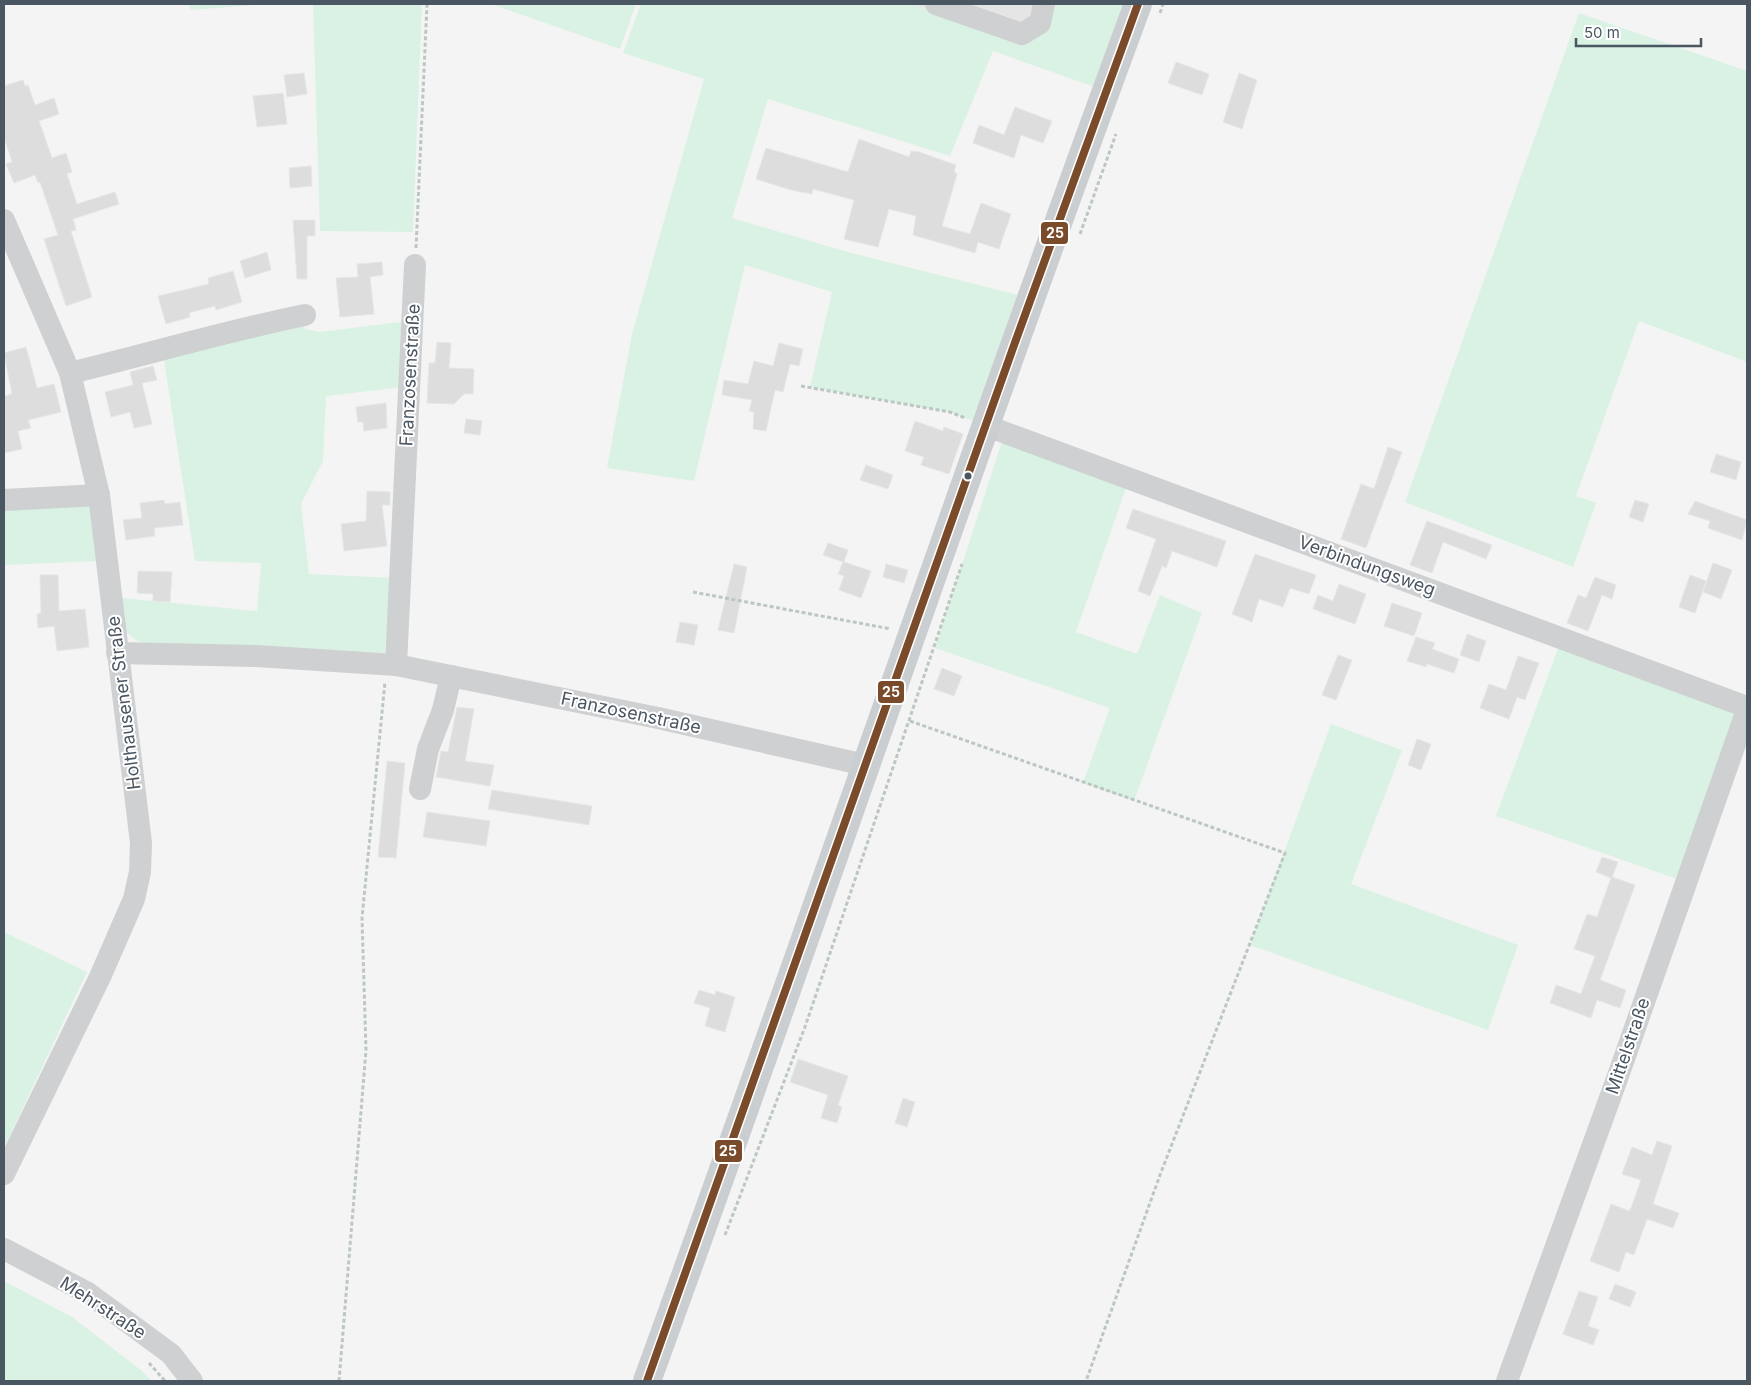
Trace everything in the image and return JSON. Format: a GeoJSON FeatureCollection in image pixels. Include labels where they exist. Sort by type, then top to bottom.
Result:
{"type":"FeatureCollection","features":[{"type":"Feature","properties":{"kind":"main road"},"geometry":{"type":"LineString","coordinates":[[647,1381],[911,632],[987,426],[1030,298],[1147,13]]}},
{"type":"Feature","properties":{"kind":"street"},"geometry":{"type":"LineString","coordinates":[[936,4],[1022,34],[1040,23],[1044,4]]}},
{"type":"Feature","properties":{"kind":"street","name":"Holthausener Straße"},"geometry":{"type":"LineString","coordinates":[[4,220],[70,373],[99,495],[141,843],[140,872],[134,899],[100,977],[4,1174]]}},
{"type":"Feature","properties":{"kind":"street","name":"Franzosenstraße"},"geometry":{"type":"LineString","coordinates":[[392,664],[415,265]]}},
{"type":"Feature","properties":{"kind":"street"},"geometry":{"type":"LineString","coordinates":[[70,373],[162,351],[249,326],[305,315]]}},
{"type":"Feature","properties":{"kind":"street","name":"Verbindungsweg"},"geometry":{"type":"LineString","coordinates":[[987,426],[1747,709]]}},
{"type":"Feature","properties":{"kind":"street"},"geometry":{"type":"LineString","coordinates":[[4,500],[99,495]]}},
{"type":"Feature","properties":{"kind":"street","name":"Franzosenstraße"},"geometry":{"type":"LineString","coordinates":[[117,652],[256,656],[392,664],[658,718],[865,765]]}},
{"type":"Feature","properties":{"kind":"street"},"geometry":{"type":"LineString","coordinates":[[420,789],[428,749],[443,710],[451,676]]}},
{"type":"Feature","properties":{"kind":"street","name":"Mittelstraße"},"geometry":{"type":"LineString","coordinates":[[1506,1381],[1618,1076],[1747,709]]}},
{"type":"Feature","properties":{"kind":"street","name":"Mehrstraße"},"geometry":{"type":"LineString","coordinates":[[4,1249],[88,1293],[171,1354],[192,1381]]}},
{"type":"Feature","properties":{"kind":"path"},"geometry":{"type":"LineString","coordinates":[[415,265],[427,4]]}},
{"type":"Feature","properties":{"kind":"path"},"geometry":{"type":"LineString","coordinates":[[1147,13],[1163,4]]}},
{"type":"Feature","properties":{"kind":"path"},"geometry":{"type":"LineString","coordinates":[[1078,238],[1119,125]]}},
{"type":"Feature","properties":{"kind":"path"},"geometry":{"type":"LineString","coordinates":[[802,386],[950,412],[987,426]]}},
{"type":"Feature","properties":{"kind":"path"},"geometry":{"type":"LineString","coordinates":[[722,1242],[804,1027],[910,721],[965,554]]}},
{"type":"Feature","properties":{"kind":"path"},"geometry":{"type":"LineString","coordinates":[[693,592],[911,632]]}},
{"type":"Feature","properties":{"kind":"path"},"geometry":{"type":"LineString","coordinates":[[339,1381],[366,1050],[362,918],[381,714],[392,664]]}},
{"type":"Feature","properties":{"kind":"path"},"geometry":{"type":"LineString","coordinates":[[910,721],[1284,853],[1160,1175],[1086,1381]]}},
{"type":"Feature","properties":{"kind":"path"},"geometry":{"type":"LineString","coordinates":[[148,1362],[165,1381]]}},
{"type":"Feature","properties":{"kind":"shaded area"},"geometry":{"type":"Polygon","coordinates":[[[912,4],[1052,4],[1019,43],[912,4]]]}},
{"type":"Feature","properties":{"kind":"green space"},"geometry":{"type":"Polygon","coordinates":[[[188,4],[264,4],[191,10],[188,4]]]}},
{"type":"Feature","properties":{"kind":"green space"},"geometry":{"type":"Polygon","coordinates":[[[313,4],[422,4],[413,232],[320,231],[313,4]]]}},
{"type":"Feature","properties":{"kind":"green space"},"geometry":{"type":"Polygon","coordinates":[[[491,4],[636,4],[620,49],[491,4]]]}},
{"type":"Feature","properties":{"kind":"green space"},"geometry":{"type":"Polygon","coordinates":[[[641,4],[912,4],[1019,43],[1052,4],[1138,4],[1106,91],[993,51],[950,156],[768,99],[732,218],[844,251],[1030,298],[987,426],[950,412],[810,387],[832,292],[745,265],[694,481],[607,468],[632,334],[704,79],[623,53],[641,4]]]}},
{"type":"Feature","properties":{"kind":"green space"},"geometry":{"type":"Polygon","coordinates":[[[1579,13],[1747,71],[1747,362],[1639,321],[1576,496],[1596,503],[1573,567],[1405,502],[1579,13]]]}},
{"type":"Feature","properties":{"kind":"green space"},"geometry":{"type":"Polygon","coordinates":[[[408,321],[404,387],[326,396],[323,461],[301,504],[309,574],[395,578],[385,653],[147,644],[136,640],[125,631],[122,598],[257,611],[261,563],[195,561],[163,354],[301,325],[306,329],[320,332],[408,321]]]}},
{"type":"Feature","properties":{"kind":"green space"},"geometry":{"type":"Polygon","coordinates":[[[1005,432],[1127,485],[1076,632],[1137,654],[1160,595],[1202,613],[1134,801],[1083,783],[1110,708],[935,648],[1005,432]]]}},
{"type":"Feature","properties":{"kind":"green space"},"geometry":{"type":"Polygon","coordinates":[[[91,503],[98,561],[4,565],[4,509],[91,503]]]}},
{"type":"Feature","properties":{"kind":"green space"},"geometry":{"type":"Polygon","coordinates":[[[1562,638],[1747,707],[1686,882],[1496,816],[1562,638]]]}},
{"type":"Feature","properties":{"kind":"green space"},"geometry":{"type":"Polygon","coordinates":[[[1331,724],[1402,750],[1351,884],[1518,945],[1488,1030],[1250,945],[1331,724]]]}},
{"type":"Feature","properties":{"kind":"green space"},"geometry":{"type":"Polygon","coordinates":[[[4,932],[87,972],[4,1148],[4,932]]]}},
{"type":"Feature","properties":{"kind":"green space"},"geometry":{"type":"Polygon","coordinates":[[[4,1281],[72,1317],[142,1371],[152,1381],[4,1381],[4,1281]]]}},
{"type":"Feature","properties":{"kind":"building"},"geometry":{"type":"Polygon","coordinates":[[[1176,62],[1209,74],[1202,95],[1168,83],[1176,62]]]}},
{"type":"Feature","properties":{"kind":"building"},"geometry":{"type":"Polygon","coordinates":[[[304,73],[307,94],[287,97],[284,75],[304,73]]]}},
{"type":"Feature","properties":{"kind":"building"},"geometry":{"type":"Polygon","coordinates":[[[1239,73],[1257,80],[1242,129],[1223,122],[1239,73]]]}},
{"type":"Feature","properties":{"kind":"building"},"geometry":{"type":"Polygon","coordinates":[[[23,80],[25,86],[28,85],[35,105],[54,98],[59,114],[39,121],[52,158],[66,153],[72,172],[67,174],[77,204],[115,192],[119,204],[73,219],[76,230],[71,231],[92,297],[66,306],[44,239],[58,235],[40,182],[38,183],[35,175],[14,183],[6,164],[12,162],[4,137],[4,86],[23,80]]]}},
{"type":"Feature","properties":{"kind":"building"},"geometry":{"type":"Polygon","coordinates":[[[283,93],[287,124],[257,127],[253,96],[283,93]]]}},
{"type":"Feature","properties":{"kind":"building"},"geometry":{"type":"Polygon","coordinates":[[[1015,107],[1052,121],[1043,143],[1021,135],[1014,158],[973,143],[979,125],[1004,135],[1015,107]]]}},
{"type":"Feature","properties":{"kind":"building"},"geometry":{"type":"Polygon","coordinates":[[[859,139],[909,157],[911,151],[919,152],[956,165],[954,172],[957,174],[942,226],[970,234],[981,203],[1011,214],[999,249],[978,242],[975,253],[913,235],[916,216],[889,209],[878,247],[844,239],[854,200],[813,189],[812,194],[791,190],[756,179],[766,148],[848,172],[859,139]]]}},
{"type":"Feature","properties":{"kind":"building"},"geometry":{"type":"Polygon","coordinates":[[[311,166],[312,186],[290,188],[289,168],[311,166]]]}},
{"type":"Feature","properties":{"kind":"building"},"geometry":{"type":"Polygon","coordinates":[[[293,220],[315,220],[315,236],[307,236],[307,279],[297,279],[293,220]]]}},
{"type":"Feature","properties":{"kind":"building"},"geometry":{"type":"Polygon","coordinates":[[[267,252],[271,270],[245,278],[240,261],[267,252]]]}},
{"type":"Feature","properties":{"kind":"building"},"geometry":{"type":"Polygon","coordinates":[[[382,262],[383,275],[370,277],[374,314],[340,317],[336,278],[358,277],[357,264],[382,262]]]}},
{"type":"Feature","properties":{"kind":"building"},"geometry":{"type":"Polygon","coordinates":[[[233,271],[242,302],[216,310],[215,306],[189,313],[190,317],[166,324],[158,296],[209,284],[208,278],[233,271]]]}},
{"type":"Feature","properties":{"kind":"building"},"geometry":{"type":"Polygon","coordinates":[[[437,342],[451,343],[449,368],[474,369],[473,394],[464,394],[454,404],[427,403],[429,363],[435,363],[437,342]]]}},
{"type":"Feature","properties":{"kind":"building"},"geometry":{"type":"Polygon","coordinates":[[[779,343],[803,349],[799,366],[790,364],[783,392],[775,390],[766,431],[753,429],[754,412],[749,411],[752,400],[722,395],[724,380],[748,384],[754,361],[773,366],[779,343]]]}},
{"type":"Feature","properties":{"kind":"building"},"geometry":{"type":"Polygon","coordinates":[[[26,347],[37,388],[54,384],[61,412],[28,420],[31,428],[18,431],[22,449],[4,453],[4,396],[12,394],[4,353],[26,347]]]}},
{"type":"Feature","properties":{"kind":"building"},"geometry":{"type":"Polygon","coordinates":[[[153,366],[157,380],[142,383],[152,424],[134,428],[130,412],[111,417],[105,392],[133,385],[130,372],[153,366]]]}},
{"type":"Feature","properties":{"kind":"building"},"geometry":{"type":"Polygon","coordinates":[[[386,403],[387,428],[364,431],[363,422],[358,422],[356,407],[386,403]]]}},
{"type":"Feature","properties":{"kind":"building"},"geometry":{"type":"Polygon","coordinates":[[[466,419],[482,421],[480,435],[464,433],[466,419]]]}},
{"type":"Feature","properties":{"kind":"building"},"geometry":{"type":"Polygon","coordinates":[[[915,421],[943,431],[944,427],[963,434],[949,474],[921,465],[924,457],[905,451],[915,421]]]}},
{"type":"Feature","properties":{"kind":"building"},"geometry":{"type":"Polygon","coordinates":[[[1388,447],[1402,452],[1366,548],[1341,539],[1361,484],[1374,489],[1388,447]]]}},
{"type":"Feature","properties":{"kind":"building"},"geometry":{"type":"Polygon","coordinates":[[[1716,454],[1741,462],[1736,480],[1710,472],[1716,454]]]}},
{"type":"Feature","properties":{"kind":"building"},"geometry":{"type":"Polygon","coordinates":[[[866,465],[893,475],[888,489],[860,480],[866,465]]]}},
{"type":"Feature","properties":{"kind":"building"},"geometry":{"type":"Polygon","coordinates":[[[367,491],[390,492],[390,505],[382,505],[387,546],[344,551],[341,524],[366,521],[367,491]]]}},
{"type":"Feature","properties":{"kind":"building"},"geometry":{"type":"Polygon","coordinates":[[[164,500],[165,504],[180,502],[183,525],[154,528],[155,536],[126,540],[123,520],[142,518],[140,503],[164,500]]]}},
{"type":"Feature","properties":{"kind":"building"},"geometry":{"type":"Polygon","coordinates":[[[1635,500],[1649,504],[1643,522],[1629,517],[1635,500]]]}},
{"type":"Feature","properties":{"kind":"building"},"geometry":{"type":"Polygon","coordinates":[[[1695,501],[1747,520],[1742,540],[1708,528],[1710,521],[1688,514],[1695,501]]]}},
{"type":"Feature","properties":{"kind":"building"},"geometry":{"type":"Polygon","coordinates":[[[1133,509],[1226,541],[1217,567],[1172,551],[1166,568],[1162,566],[1150,596],[1138,591],[1156,539],[1126,528],[1133,509]]]}},
{"type":"Feature","properties":{"kind":"building"},"geometry":{"type":"Polygon","coordinates":[[[1427,521],[1492,545],[1486,559],[1443,542],[1432,573],[1410,565],[1427,521]]]}},
{"type":"Feature","properties":{"kind":"building"},"geometry":{"type":"Polygon","coordinates":[[[828,543],[848,550],[844,562],[871,571],[861,598],[839,590],[844,576],[838,574],[843,562],[823,555],[828,543]]]}},
{"type":"Feature","properties":{"kind":"building"},"geometry":{"type":"Polygon","coordinates":[[[1255,554],[1316,575],[1309,594],[1290,588],[1283,607],[1259,599],[1252,622],[1232,614],[1255,554]]]}},
{"type":"Feature","properties":{"kind":"building"},"geometry":{"type":"Polygon","coordinates":[[[1713,563],[1732,570],[1721,599],[1703,592],[1713,563]]]}},
{"type":"Feature","properties":{"kind":"building"},"geometry":{"type":"Polygon","coordinates":[[[734,564],[747,567],[734,633],[718,630],[734,564]]]}},
{"type":"Feature","properties":{"kind":"building"},"geometry":{"type":"Polygon","coordinates":[[[886,564],[908,570],[904,583],[883,577],[886,564]]]}},
{"type":"Feature","properties":{"kind":"building"},"geometry":{"type":"Polygon","coordinates":[[[138,571],[172,572],[170,602],[153,601],[153,594],[137,593],[138,571]]]}},
{"type":"Feature","properties":{"kind":"building"},"geometry":{"type":"Polygon","coordinates":[[[40,575],[58,575],[59,611],[85,609],[89,647],[57,651],[54,626],[38,628],[37,614],[41,613],[40,575]]]}},
{"type":"Feature","properties":{"kind":"building"},"geometry":{"type":"Polygon","coordinates":[[[1690,575],[1706,581],[1695,613],[1679,607],[1690,575]]]}},
{"type":"Feature","properties":{"kind":"building"},"geometry":{"type":"Polygon","coordinates":[[[1595,577],[1616,585],[1612,599],[1602,595],[1588,631],[1567,623],[1578,595],[1586,598],[1595,577]]]}},
{"type":"Feature","properties":{"kind":"building"},"geometry":{"type":"Polygon","coordinates":[[[1339,584],[1366,594],[1355,624],[1313,609],[1318,595],[1333,601],[1339,584]]]}},
{"type":"Feature","properties":{"kind":"building"},"geometry":{"type":"Polygon","coordinates":[[[1392,603],[1422,613],[1414,636],[1384,626],[1392,603]]]}},
{"type":"Feature","properties":{"kind":"building"},"geometry":{"type":"Polygon","coordinates":[[[680,622],[698,625],[694,645],[676,642],[680,622]]]}},
{"type":"Feature","properties":{"kind":"building"},"geometry":{"type":"Polygon","coordinates":[[[1467,634],[1486,641],[1479,662],[1460,655],[1467,634]]]}},
{"type":"Feature","properties":{"kind":"building"},"geometry":{"type":"Polygon","coordinates":[[[1416,637],[1435,643],[1432,649],[1459,659],[1454,673],[1427,664],[1426,667],[1407,661],[1416,637]]]}},
{"type":"Feature","properties":{"kind":"building"},"geometry":{"type":"Polygon","coordinates":[[[1338,655],[1352,660],[1336,700],[1322,695],[1338,655]]]}},
{"type":"Feature","properties":{"kind":"building"},"geometry":{"type":"Polygon","coordinates":[[[1518,656],[1539,663],[1525,700],[1517,697],[1509,719],[1480,708],[1489,684],[1506,690],[1518,656]]]}},
{"type":"Feature","properties":{"kind":"building"},"geometry":{"type":"Polygon","coordinates":[[[942,668],[962,676],[954,696],[934,689],[942,668]]]}},
{"type":"Feature","properties":{"kind":"building"},"geometry":{"type":"Polygon","coordinates":[[[457,707],[474,709],[465,761],[494,765],[490,786],[436,777],[441,751],[448,752],[457,707]]]}},
{"type":"Feature","properties":{"kind":"building"},"geometry":{"type":"Polygon","coordinates":[[[1417,739],[1431,744],[1421,770],[1408,765],[1417,739]]]}},
{"type":"Feature","properties":{"kind":"building"},"geometry":{"type":"Polygon","coordinates":[[[387,761],[405,763],[396,858],[378,857],[387,761]]]}},
{"type":"Feature","properties":{"kind":"building"},"geometry":{"type":"Polygon","coordinates":[[[492,790],[592,806],[589,825],[488,809],[492,790]]]}},
{"type":"Feature","properties":{"kind":"building"},"geometry":{"type":"Polygon","coordinates":[[[427,812],[490,821],[486,846],[423,837],[427,812]]]}},
{"type":"Feature","properties":{"kind":"building"},"geometry":{"type":"Polygon","coordinates":[[[1602,857],[1618,862],[1612,877],[1635,885],[1600,980],[1626,990],[1620,1008],[1597,1000],[1591,1018],[1550,1003],[1556,985],[1581,994],[1595,956],[1574,949],[1587,914],[1597,917],[1611,878],[1596,872],[1602,857]]]}},
{"type":"Feature","properties":{"kind":"building"},"geometry":{"type":"Polygon","coordinates":[[[699,990],[715,995],[716,991],[735,997],[725,1032],[705,1026],[710,1008],[694,1003],[699,990]]]}},
{"type":"Feature","properties":{"kind":"building"},"geometry":{"type":"Polygon","coordinates":[[[798,1059],[848,1076],[838,1105],[842,1107],[837,1123],[821,1118],[828,1095],[790,1082],[798,1059]]]}},
{"type":"Feature","properties":{"kind":"building"},"geometry":{"type":"Polygon","coordinates":[[[903,1098],[915,1102],[907,1127],[895,1123],[903,1098]]]}},
{"type":"Feature","properties":{"kind":"building"},"geometry":{"type":"Polygon","coordinates":[[[1657,1141],[1672,1146],[1653,1204],[1679,1213],[1673,1228],[1647,1219],[1634,1255],[1626,1252],[1619,1272],[1590,1261],[1611,1204],[1629,1211],[1631,1208],[1641,1180],[1622,1174],[1632,1147],[1652,1155],[1657,1141]]]}},
{"type":"Feature","properties":{"kind":"building"},"geometry":{"type":"Polygon","coordinates":[[[1615,1284],[1636,1292],[1630,1307],[1609,1299],[1615,1284]]]}},
{"type":"Feature","properties":{"kind":"building"},"geometry":{"type":"Polygon","coordinates":[[[1579,1291],[1598,1297],[1588,1326],[1599,1330],[1593,1345],[1563,1334],[1579,1291]]]}},
{"type":"Feature","properties":{"kind":"transit line","name":"25"},"geometry":{"type":"LineString","coordinates":[[647,1381],[1013,348],[1138,4]]}}]}
